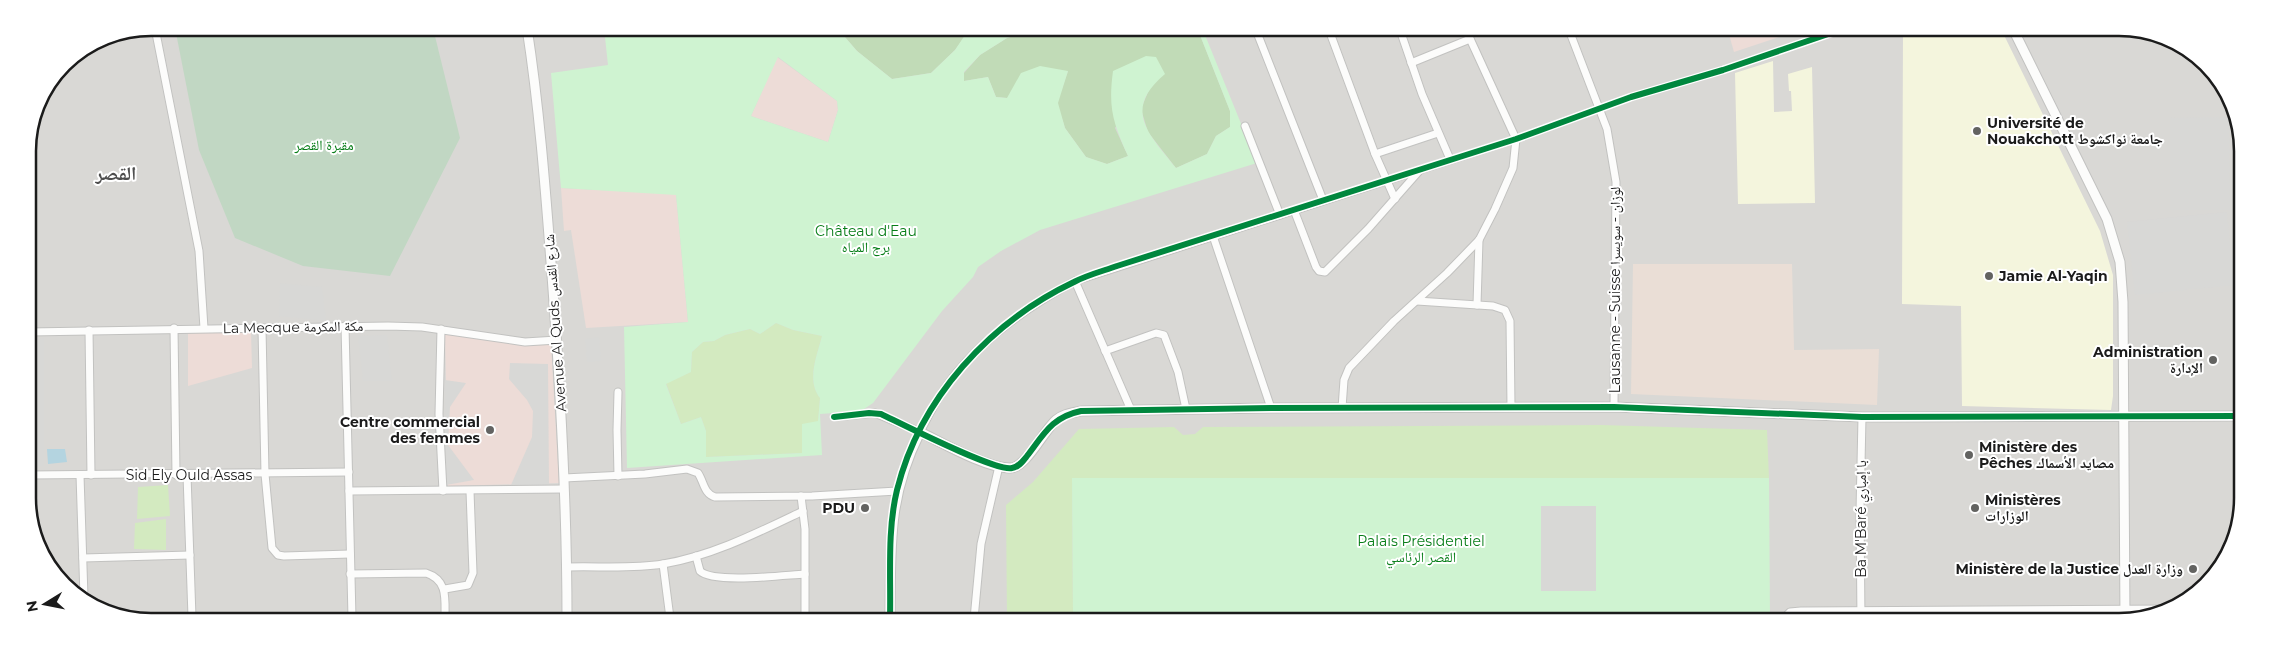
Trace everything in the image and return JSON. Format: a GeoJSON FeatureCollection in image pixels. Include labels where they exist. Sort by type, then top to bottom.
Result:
{"type":"FeatureCollection","features":[{"type":"Feature","properties":{"kind":"street"},"geometry":{"type":"LineString","coordinates":[[157,36],[199,251],[204,328]]}},
{"type":"Feature","properties":{"kind":"street","name":"Avenue Al Quds شارع القدس"},"geometry":{"type":"LineString","coordinates":[[528,36],[542,142],[557,340],[564,478],[567,613]]}},
{"type":"Feature","properties":{"kind":"street"},"geometry":{"type":"LineString","coordinates":[[1258,36],[1323,200]]}},
{"type":"Feature","properties":{"kind":"street"},"geometry":{"type":"LineString","coordinates":[[1331,36],[1375,154],[1395,199]]}},
{"type":"Feature","properties":{"kind":"street"},"geometry":{"type":"LineString","coordinates":[[1402,36],[1438,133],[1450,159]]}},
{"type":"Feature","properties":{"kind":"street"},"geometry":{"type":"LineString","coordinates":[[1342,408],[1344,380],[1349,368],[1394,321],[1480,240],[1513,168],[1516,139],[1468,36]]}},
{"type":"Feature","properties":{"kind":"street","name":"Lausanne - Suisse لوزان - سويسرا"},"geometry":{"type":"LineString","coordinates":[[1571,36],[1600,109],[1612,150],[1617,189],[1614,407]]}},
{"type":"Feature","properties":{"kind":"street"},"geometry":{"type":"LineString","coordinates":[[890,613],[892,525],[897,491],[904,468],[920,432],[942,392],[961,367],[989,338],[1048,296],[1075,281],[1516,139],[1600,109],[1822,36]]}},
{"type":"Feature","properties":{"kind":"street"},"geometry":{"type":"LineString","coordinates":[[2016,36],[2098,199],[2118,250],[2123,302],[2125,613]]}},
{"type":"Feature","properties":{"kind":"street"},"geometry":{"type":"LineString","coordinates":[[1411,63],[1470,40]]}},
{"type":"Feature","properties":{"kind":"street"},"geometry":{"type":"LineString","coordinates":[[1245,126],[1280,215]]}},
{"type":"Feature","properties":{"kind":"street"},"geometry":{"type":"LineString","coordinates":[[1375,154],[1438,133]]}},
{"type":"Feature","properties":{"kind":"street"},"geometry":{"type":"LineString","coordinates":[[1294,210],[1316,267],[1321,272],[1328,270],[1420,170]]}},
{"type":"Feature","properties":{"kind":"street"},"geometry":{"type":"LineString","coordinates":[[1213,236],[1271,408]]}},
{"type":"Feature","properties":{"kind":"street"},"geometry":{"type":"LineString","coordinates":[[1477,305],[1480,240]]}},
{"type":"Feature","properties":{"kind":"street"},"geometry":{"type":"LineString","coordinates":[[1075,281],[1131,410]]}},
{"type":"Feature","properties":{"kind":"street"},"geometry":{"type":"LineString","coordinates":[[1416,302],[1477,305],[1500,308],[1509,314],[1511,407]]}},
{"type":"Feature","properties":{"kind":"street"},"geometry":{"type":"LineString","coordinates":[[345,326],[352,613]]}},
{"type":"Feature","properties":{"kind":"street","name":"La Mecque مكة المكرمة"},"geometry":{"type":"LineString","coordinates":[[36,332],[174,328],[422,327],[525,342],[557,340]]}},
{"type":"Feature","properties":{"kind":"street"},"geometry":{"type":"LineString","coordinates":[[174,328],[176,475]]}},
{"type":"Feature","properties":{"kind":"street"},"geometry":{"type":"LineString","coordinates":[[262,328],[265,474],[272,548],[274,552],[284,556],[350,554]]}},
{"type":"Feature","properties":{"kind":"street"},"geometry":{"type":"LineString","coordinates":[[89,330],[91,475]]}},
{"type":"Feature","properties":{"kind":"street"},"geometry":{"type":"LineString","coordinates":[[441,330],[439,414],[443,491]]}},
{"type":"Feature","properties":{"kind":"street"},"geometry":{"type":"LineString","coordinates":[[1105,351],[1156,333],[1164,335],[1178,372],[1186,409]]}},
{"type":"Feature","properties":{"kind":"street"},"geometry":{"type":"LineString","coordinates":[[618,392],[618,476]]}},
{"type":"Feature","properties":{"kind":"street"},"geometry":{"type":"LineString","coordinates":[[834,418],[875,413],[1009,469],[1020,465],[1049,427],[1061,416],[1081,411],[1271,408],[1614,407],[1862,417],[2234,416]]}},
{"type":"Feature","properties":{"kind":"street","name":"Ba M'Baré با إمباري"},"geometry":{"type":"LineString","coordinates":[[1861,613],[1860,512],[1862,417]]}},
{"type":"Feature","properties":{"kind":"street"},"geometry":{"type":"LineString","coordinates":[[975,613],[981,544],[999,466]]}},
{"type":"Feature","properties":{"kind":"street"},"geometry":{"type":"LineString","coordinates":[[564,478],[618,476],[687,469],[698,473],[706,492],[715,498],[897,491]]}},
{"type":"Feature","properties":{"kind":"street","name":"Sid Ely Ould Assas"},"geometry":{"type":"LineString","coordinates":[[36,475],[348,472]]}},
{"type":"Feature","properties":{"kind":"street"},"geometry":{"type":"LineString","coordinates":[[80,475],[84,591]]}},
{"type":"Feature","properties":{"kind":"street"},"geometry":{"type":"LineString","coordinates":[[187,475],[192,613]]}},
{"type":"Feature","properties":{"kind":"street"},"geometry":{"type":"LineString","coordinates":[[349,491],[564,489]]}},
{"type":"Feature","properties":{"kind":"street"},"geometry":{"type":"LineString","coordinates":[[445,589],[468,585],[473,573],[470,491]]}},
{"type":"Feature","properties":{"kind":"street"},"geometry":{"type":"LineString","coordinates":[[801,496],[806,574],[805,613]]}},
{"type":"Feature","properties":{"kind":"street"},"geometry":{"type":"LineString","coordinates":[[567,567],[663,564],[696,556],[739,540],[803,511]]}},
{"type":"Feature","properties":{"kind":"street"},"geometry":{"type":"LineString","coordinates":[[83,558],[190,555]]}},
{"type":"Feature","properties":{"kind":"street"},"geometry":{"type":"LineString","coordinates":[[696,556],[700,571],[708,576],[760,577],[806,574]]}},
{"type":"Feature","properties":{"kind":"street"},"geometry":{"type":"LineString","coordinates":[[663,564],[669,613]]}},
{"type":"Feature","properties":{"kind":"street"},"geometry":{"type":"LineString","coordinates":[[350,574],[426,573],[437,578],[445,589],[444,613]]}},
{"type":"Feature","properties":{"kind":"street"},"geometry":{"type":"LineString","coordinates":[[1793,613],[1796,611],[1861,609],[2151,608]]}},
{"type":"Feature","properties":{"kind":"shaded area"},"geometry":{"type":"Polygon","coordinates":[[[152,36],[2118,36],[2148,40],[2176,52],[2200,70],[2214,87],[2222,101],[2232,129],[2234,144],[2234,497],[2230,527],[2225,542],[2214,562],[2194,584],[2183,593],[2163,604],[2126,613],[152,613],[122,609],[94,597],[70,579],[52,555],[45,542],[38,520],[36,497],[36,144],[45,107],[60,81],[87,56],[114,42],[152,36]]]}},
{"type":"Feature","properties":{"kind":"shaded area"},"geometry":{"type":"Polygon","coordinates":[[[1729,36],[1782,36],[1734,52],[1729,36]]]}},
{"type":"Feature","properties":{"kind":"shaded area","name":"Université de Nouakchott جامعة نواكشوط"},"geometry":{"type":"Polygon","coordinates":[[[1903,36],[2004,36],[2100,231],[2113,275],[2113,396],[2111,410],[1962,406],[1961,306],[1902,304],[1903,36]]]}},
{"type":"Feature","properties":{"kind":"shaded area"},"geometry":{"type":"Polygon","coordinates":[[[777,57],[837,101],[838,110],[828,142],[751,116],[777,57]]]}},
{"type":"Feature","properties":{"kind":"shaded area"},"geometry":{"type":"Polygon","coordinates":[[[1773,61],[1774,112],[1792,111],[1788,74],[1812,67],[1815,203],[1738,204],[1735,73],[1773,61]]]}},
{"type":"Feature","properties":{"kind":"shaded area"},"geometry":{"type":"Polygon","coordinates":[[[2229,117],[2230,210],[2170,210],[2170,118],[2229,117]]]}},
{"type":"Feature","properties":{"kind":"shaded area"},"geometry":{"type":"Polygon","coordinates":[[[561,188],[676,194],[688,322],[586,328],[571,230],[564,231],[561,188]]]}},
{"type":"Feature","properties":{"kind":"shaded area"},"geometry":{"type":"Polygon","coordinates":[[[2227,212],[2234,285],[2135,295],[2127,222],[2227,212]]]}},
{"type":"Feature","properties":{"kind":"shaded area"},"geometry":{"type":"Polygon","coordinates":[[[1633,264],[1792,264],[1794,350],[1879,349],[1877,405],[1631,394],[1633,264]]]}},
{"type":"Feature","properties":{"kind":"shaded area"},"geometry":{"type":"Polygon","coordinates":[[[280,283],[322,287],[326,321],[279,316],[280,283]]]}},
{"type":"Feature","properties":{"kind":"shaded area"},"geometry":{"type":"Polygon","coordinates":[[[188,331],[251,332],[252,368],[188,386],[188,331]]]}},
{"type":"Feature","properties":{"kind":"shaded area"},"geometry":{"type":"Polygon","coordinates":[[[445,334],[524,345],[551,345],[559,483],[448,486],[445,334]]]}},
{"type":"Feature","properties":{"kind":"shaded area"},"geometry":{"type":"Polygon","coordinates":[[[387,335],[392,381],[363,381],[358,336],[387,335]]]}},
{"type":"Feature","properties":{"kind":"shaded area"},"geometry":{"type":"Polygon","coordinates":[[[599,337],[601,361],[587,362],[585,339],[599,337]]]}},
{"type":"Feature","properties":{"kind":"shaded area"},"geometry":{"type":"Polygon","coordinates":[[[44,338],[44,466],[36,466],[36,340],[44,338]]]}},
{"type":"Feature","properties":{"kind":"shaded area"},"geometry":{"type":"Polygon","coordinates":[[[510,363],[548,364],[549,485],[511,485],[532,437],[533,411],[527,400],[509,379],[510,363]]]}},
{"type":"Feature","properties":{"kind":"shaded area"},"geometry":{"type":"Polygon","coordinates":[[[445,380],[466,383],[450,407],[448,445],[474,480],[446,485],[445,380]]]}},
{"type":"Feature","properties":{"kind":"shaded area"},"geometry":{"type":"Polygon","coordinates":[[[1541,506],[1596,506],[1596,591],[1541,591],[1541,506]]]}},
{"type":"Feature","properties":{"kind":"green space","name":"مقبرة القصر"},"geometry":{"type":"Polygon","coordinates":[[[177,36],[435,36],[460,138],[390,276],[303,266],[235,238],[199,150],[177,36]]]}},
{"type":"Feature","properties":{"kind":"green space","name":"Château d'Eau برج المياه"},"geometry":{"type":"Polygon","coordinates":[[[605,36],[844,36],[857,51],[892,79],[931,73],[955,50],[964,36],[1014,36],[1007,38],[980,55],[964,72],[964,81],[988,77],[996,97],[1007,98],[1021,73],[1040,66],[1068,71],[1058,103],[1065,128],[1086,157],[1107,164],[1128,156],[1113,115],[1111,95],[1113,71],[1146,56],[1156,57],[1165,74],[1152,87],[1145,99],[1142,111],[1149,133],[1176,168],[1207,154],[1216,136],[1230,127],[1230,111],[1200,36],[1205,36],[1257,163],[1040,230],[1001,251],[978,267],[973,277],[942,311],[873,403],[861,411],[820,414],[822,455],[627,468],[624,327],[688,322],[676,195],[561,188],[551,73],[608,65],[605,36]],[[778,57],[751,116],[828,142],[838,110],[837,101],[778,57]],[[776,323],[760,334],[750,329],[725,335],[714,341],[703,342],[692,352],[691,372],[666,384],[681,424],[701,417],[706,431],[706,457],[802,453],[802,424],[818,421],[820,398],[816,391],[813,376],[815,360],[822,336],[793,330],[776,323]]]}},
{"type":"Feature","properties":{"kind":"green space"},"geometry":{"type":"Polygon","coordinates":[[[844,36],[965,36],[955,50],[931,73],[892,79],[857,51],[844,36]]]}},
{"type":"Feature","properties":{"kind":"green space"},"geometry":{"type":"Polygon","coordinates":[[[1014,36],[1200,36],[1230,111],[1230,127],[1216,136],[1207,154],[1176,168],[1148,132],[1141,109],[1151,85],[1156,57],[1115,128],[1128,156],[1107,164],[1086,157],[1065,128],[1057,103],[1068,71],[1007,98],[996,97],[988,77],[964,81],[964,73],[980,55],[1007,38],[1014,36]]]}},
{"type":"Feature","properties":{"kind":"green space"},"geometry":{"type":"Polygon","coordinates":[[[776,323],[793,330],[822,336],[815,360],[813,376],[816,391],[820,398],[818,422],[802,453],[706,457],[706,431],[701,417],[681,424],[666,383],[691,372],[692,352],[703,342],[714,341],[725,335],[750,329],[760,334],[776,323]]]}},
{"type":"Feature","properties":{"kind":"green space"},"geometry":{"type":"Polygon","coordinates":[[[1601,425],[1767,430],[1769,478],[1072,478],[1073,613],[1007,613],[1006,505],[1033,482],[1079,429],[1174,427],[1183,435],[1195,434],[1203,427],[1601,425]]]}},
{"type":"Feature","properties":{"kind":"green space","name":"Palais Présidentiel القصر الرئاسي"},"geometry":{"type":"Polygon","coordinates":[[[1072,478],[1769,478],[1770,613],[1073,613],[1072,478]]]}},
{"type":"Feature","properties":{"kind":"green space"},"geometry":{"type":"Polygon","coordinates":[[[168,485],[170,516],[137,519],[138,487],[168,485]]]}},
{"type":"Feature","properties":{"kind":"green space"},"geometry":{"type":"Polygon","coordinates":[[[166,519],[166,550],[134,549],[135,523],[166,519]]]}},
{"type":"Feature","properties":{"kind":"water"},"geometry":{"type":"Polygon","coordinates":[[[47,449],[65,449],[67,462],[48,464],[47,449]]]}},
{"type":"Feature","properties":{"kind":"cycle path"},"geometry":{"type":"LineString","coordinates":[[890,613],[890,554],[894,506],[908,456],[923,424],[941,394],[963,366],[987,341],[1014,318],[1043,299],[1095,273],[1516,139],[1631,97],[1723,70],[1822,36]]}},
{"type":"Feature","properties":{"kind":"cycle path"},"geometry":{"type":"LineString","coordinates":[[834,417],[869,413],[881,414],[927,437],[988,463],[1012,468],[1022,462],[1056,422],[1063,417],[1081,411],[1271,408],[1614,407],[1862,417],[2234,416]]}},
{"type":"Feature","properties":{"kind":"place","name":"Université de Nouakchott جامعة نواكشوط"},"geometry":{"type":"Point","coordinates":[1977,131]}},
{"type":"Feature","properties":{"kind":"place","name":"Jamie Al-Yaqin"},"geometry":{"type":"Point","coordinates":[1989,276]}},
{"type":"Feature","properties":{"kind":"place","name":"Administration الإدارة"},"geometry":{"type":"Point","coordinates":[2213,360]}},
{"type":"Feature","properties":{"kind":"place","name":"Centre commercial des femmes"},"geometry":{"type":"Point","coordinates":[490,430]}},
{"type":"Feature","properties":{"kind":"place","name":"Ministère des Pêches مصايد الأسماك"},"geometry":{"type":"Point","coordinates":[1969,455]}},
{"type":"Feature","properties":{"kind":"place","name":"PDU"},"geometry":{"type":"Point","coordinates":[865,508]}},
{"type":"Feature","properties":{"kind":"place","name":"Ministères الوزارات"},"geometry":{"type":"Point","coordinates":[1975,508]}},
{"type":"Feature","properties":{"kind":"place","name":"Ministère de la Justice وزارة العدل"},"geometry":{"type":"Point","coordinates":[2193,569]}},
{"type":"Feature","properties":{"kind":"district","name":"القصر"},"geometry":{"type":"Point","coordinates":[116,173]}}]}
